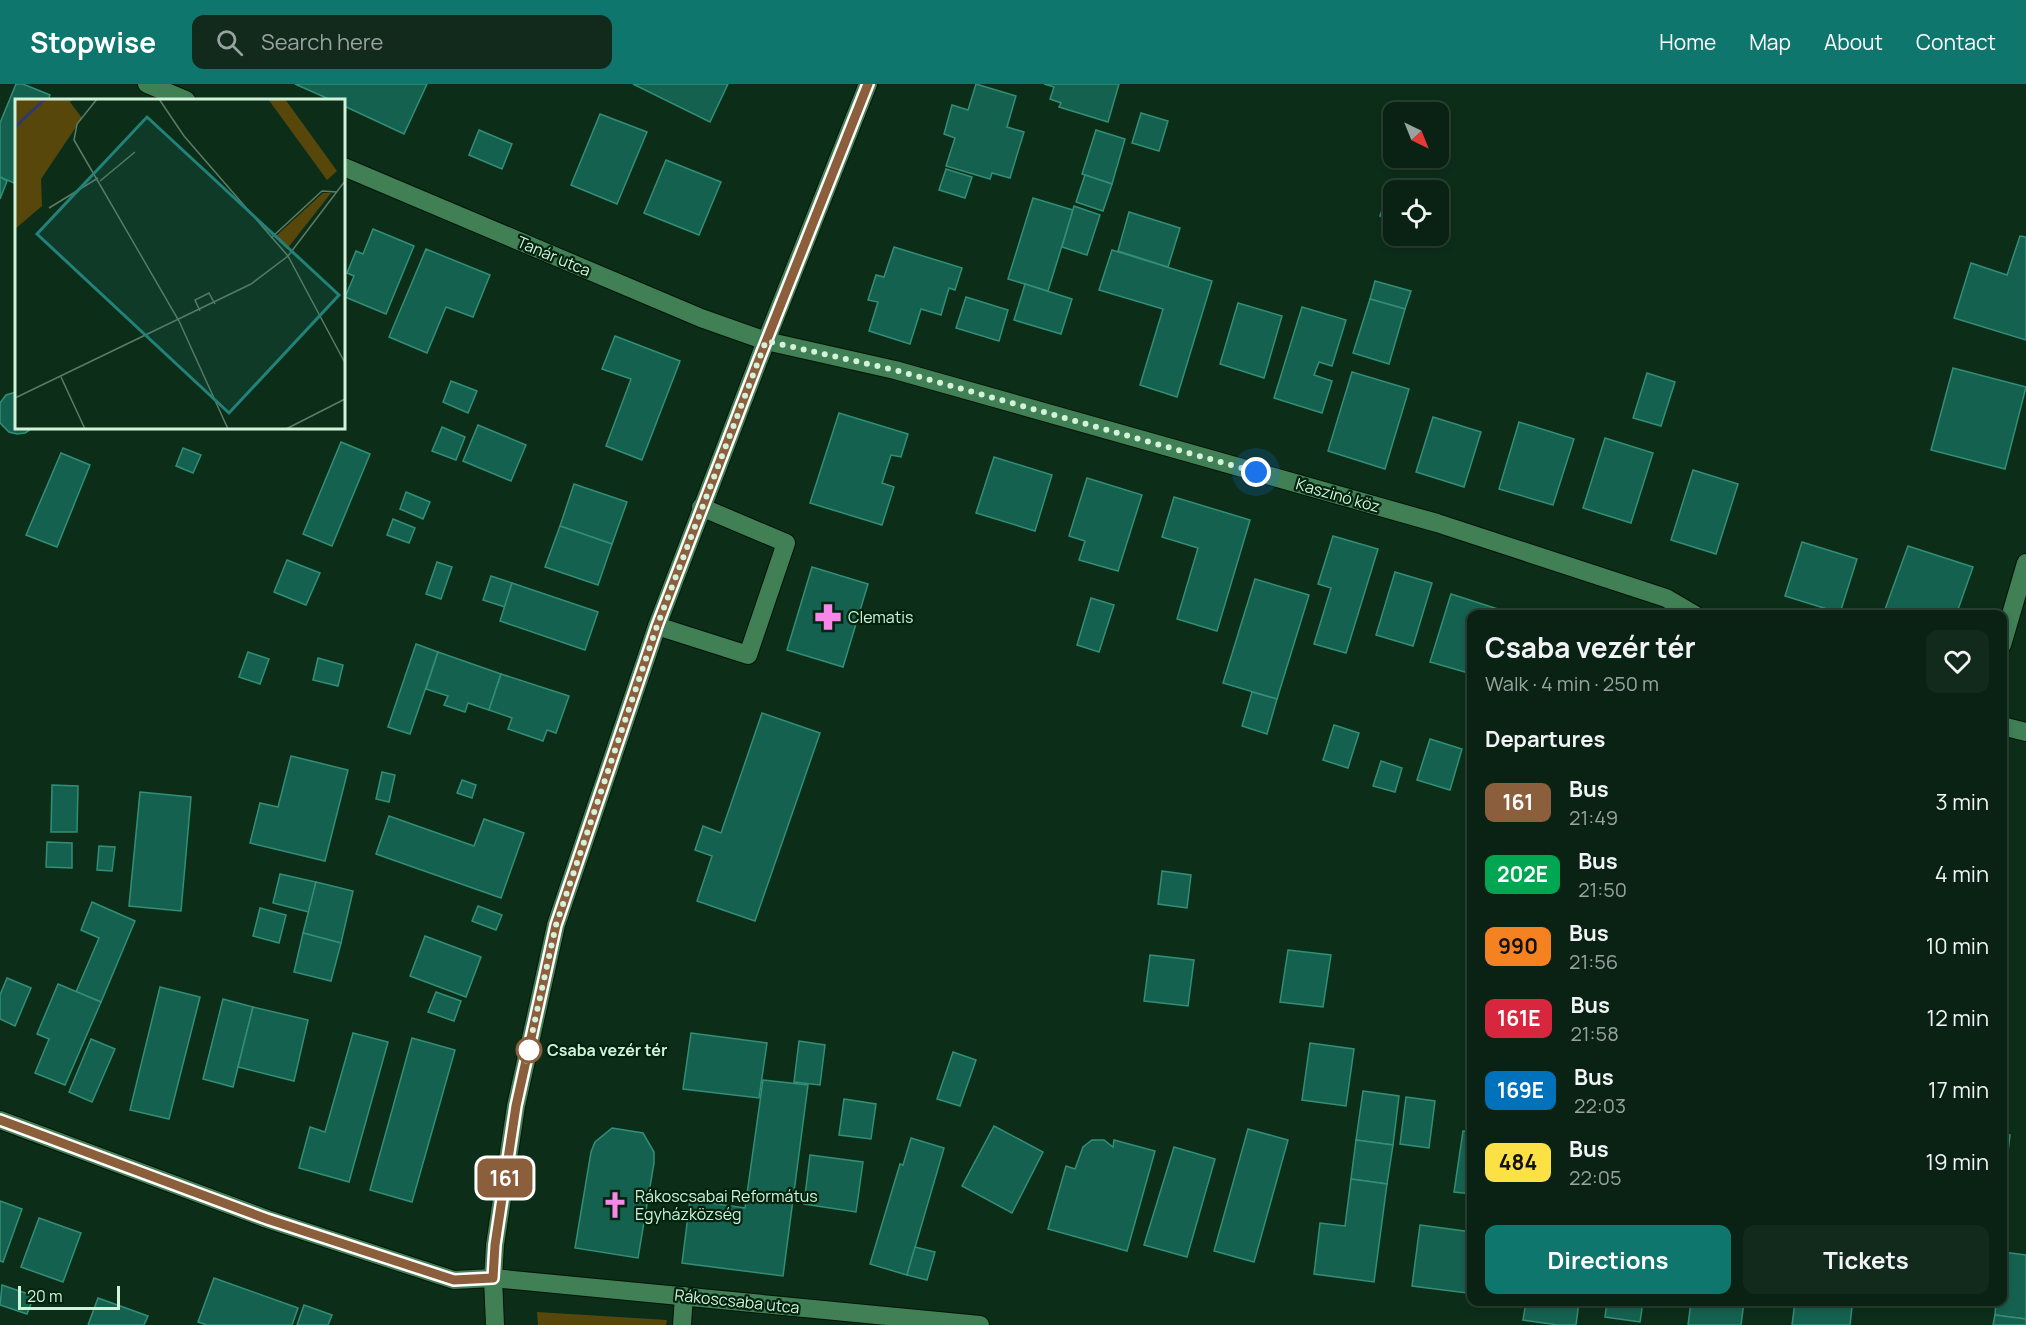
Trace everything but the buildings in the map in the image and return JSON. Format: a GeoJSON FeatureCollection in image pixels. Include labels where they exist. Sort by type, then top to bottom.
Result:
{"type":"FeatureCollection","features":[{"type":"Feature","properties":{"kind":"street"},"geometry":{"type":"LineString","coordinates":[[147,84],[184,99]]}},
{"type":"Feature","properties":{"kind":"street"},"geometry":{"type":"LineString","coordinates":[[495,1325],[493,1278],[495,1245],[516,1106],[556,925],[657,626],[701,507],[868,84]]}},
{"type":"Feature","properties":{"kind":"street","name":"Tanár utca"},"geometry":{"type":"LineString","coordinates":[[345,167],[701,318],[766,341]]}},
{"type":"Feature","properties":{"kind":"street","name":"Kaszinó köz"},"geometry":{"type":"LineString","coordinates":[[766,341],[895,370],[1437,523],[1666,598],[1686,610]]}},
{"type":"Feature","properties":{"kind":"street"},"geometry":{"type":"LineString","coordinates":[[657,626],[748,655],[786,543],[701,507]]}},
{"type":"Feature","properties":{"kind":"street"},"geometry":{"type":"LineString","coordinates":[[2007,628],[2026,563]]}},
{"type":"Feature","properties":{"kind":"street"},"geometry":{"type":"LineString","coordinates":[[2007,727],[2026,732]]}},
{"type":"Feature","properties":{"kind":"street","name":"Rákoscsaba utca"},"geometry":{"type":"LineString","coordinates":[[0,1120],[267,1219],[454,1280],[493,1278],[980,1325]]}},
{"type":"Feature","properties":{"kind":"street"},"geometry":{"type":"LineString","coordinates":[[682,1325],[684,1296]]}},
{"type":"Feature","properties":{"kind":"shaded area"},"geometry":{"type":"Polygon","coordinates":[[[537,1312],[667,1320],[666,1325],[538,1325],[537,1312]]]}},
{"type":"Feature","properties":{"kind":"bus line","name":"161"},"geometry":{"type":"LineString","coordinates":[[0,1120],[267,1219],[454,1280],[493,1278],[495,1245],[516,1106],[556,925],[657,626],[701,507],[868,84]]}},
{"type":"Feature","properties":{"kind":"place","name":"Clematis"},"geometry":{"type":"Point","coordinates":[828,617]}},
{"type":"Feature","properties":{"kind":"place","name":"Csaba vezér tér"},"geometry":{"type":"Point","coordinates":[529,1050]}},
{"type":"Feature","properties":{"kind":"place","name":"Rákoscsabai Református Egyházközség"},"geometry":{"type":"Point","coordinates":[615,1205]}},
{"type":"Feature","properties":{"kind":"route"},"geometry":{"type":"LineString","coordinates":[[529,1050],[526,1061],[556,925],[657,626],[766,341],[895,370],[1256,472]]}}]}
